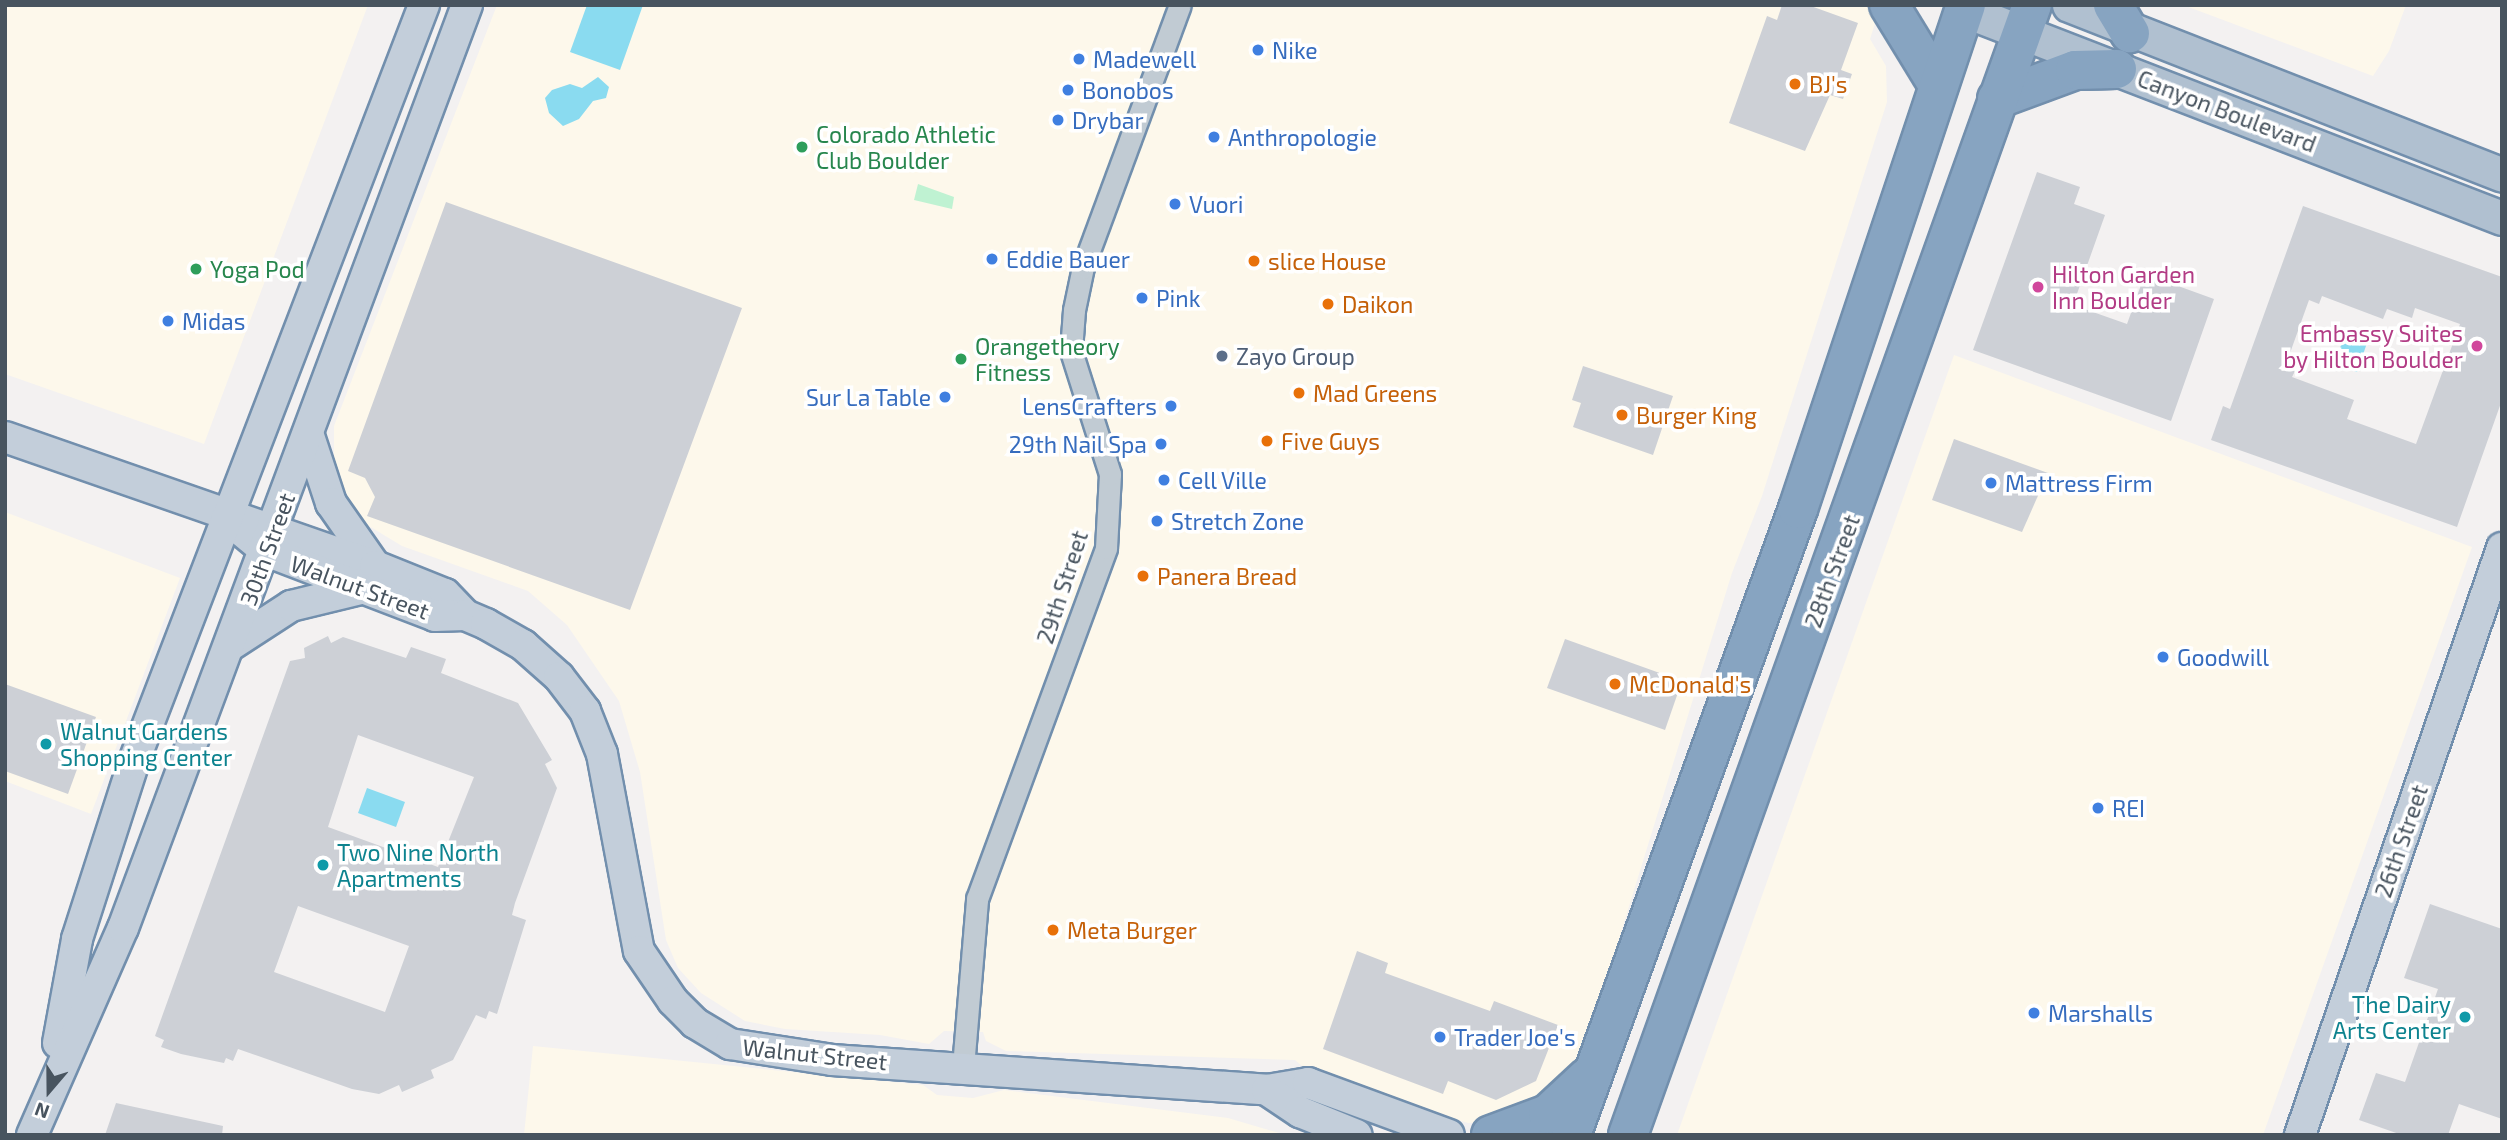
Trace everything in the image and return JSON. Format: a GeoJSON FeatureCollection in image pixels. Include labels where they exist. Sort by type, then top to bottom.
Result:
{"type":"FeatureCollection","features":[{"type":"Feature","properties":{"kind":"highway"},"geometry":{"type":"LineString","coordinates":[[1889,5],[1938,85]]}},
{"type":"Feature","properties":{"kind":"highway"},"geometry":{"type":"LineString","coordinates":[[1571,1135],[1798,509],[1938,85],[1961,7]]}},
{"type":"Feature","properties":{"kind":"highway","name":"28th Street"},"geometry":{"type":"LineString","coordinates":[[1628,1135],[2027,18]]}},
{"type":"Feature","properties":{"kind":"highway"},"geometry":{"type":"LineString","coordinates":[[1997,99],[2075,70],[2117,69]]}},
{"type":"Feature","properties":{"kind":"highway"},"geometry":{"type":"LineString","coordinates":[[1491,1135],[1548,1114],[1594,1070]]}},
{"type":"Feature","properties":{"kind":"main road","name":"Canyon Boulevard"},"geometry":{"type":"LineString","coordinates":[[2069,5],[2121,19],[2502,175]]}},
{"type":"Feature","properties":{"kind":"main road","name":"Canyon Boulevard"},"geometry":{"type":"LineString","coordinates":[[1961,7],[2027,18],[2117,69],[2502,218]]}},
{"type":"Feature","properties":{"kind":"street","name":"30th Street"},"geometry":{"type":"LineString","coordinates":[[50,1087],[77,939],[142,737],[424,5]]}},
{"type":"Feature","properties":{"kind":"street","name":"30th Street"},"geometry":{"type":"LineString","coordinates":[[32,1135],[50,1087],[123,928],[309,436],[467,5]]}},
{"type":"Feature","properties":{"kind":"street","name":"29th Street"},"geometry":{"type":"LineString","coordinates":[[963,1067],[977,899],[1106,548],[1110,474],[1071,351],[1076,299],[1083,267],[1180,5]]}},
{"type":"Feature","properties":{"kind":"street"},"geometry":{"type":"LineString","coordinates":[[231,645],[291,606],[369,577],[331,503],[309,436]]}},
{"type":"Feature","properties":{"kind":"street","name":"Walnut Street"},"geometry":{"type":"LineString","coordinates":[[5,437],[226,518],[270,540],[369,577],[435,616],[465,615],[540,658],[585,711],[609,779],[637,946],[661,987],[695,1023],[730,1044],[763,1053],[1267,1090],[1308,1083],[1449,1135]]}},
{"type":"Feature","properties":{"kind":"street","name":"26th Street"},"geometry":{"type":"LineString","coordinates":[[2300,1135],[2502,548]]}},
{"type":"Feature","properties":{"kind":"street","name":"Walnut Street"},"geometry":{"type":"LineString","coordinates":[[1267,1090],[1300,1112],[1357,1135]]}},
{"type":"Feature","properties":{"kind":"shaded area"},"geometry":{"type":"Polygon","coordinates":[[[5,5],[368,5],[204,444],[5,374],[5,5]]]}},
{"type":"Feature","properties":{"kind":"shaded area"},"geometry":{"type":"Polygon","coordinates":[[[497,5],[1881,5],[1870,39],[1886,66],[1887,102],[1762,496],[1732,573],[1580,1065],[1564,1088],[1489,1122],[1468,1123],[1310,1073],[1295,1060],[1006,1051],[986,1041],[983,1032],[944,1031],[929,1044],[880,1035],[785,1029],[745,1021],[701,993],[678,968],[666,940],[640,772],[619,701],[567,625],[528,591],[402,546],[359,520],[334,469],[334,426],[497,5]]]}},
{"type":"Feature","properties":{"kind":"shaded area"},"geometry":{"type":"Polygon","coordinates":[[[2183,5],[2406,5],[2389,51],[2373,76],[2183,5]]]}},
{"type":"Feature","properties":{"kind":"shaded area"},"geometry":{"type":"Polygon","coordinates":[[[1954,355],[2472,547],[2263,1135],[1677,1135],[1954,355]]]}},
{"type":"Feature","properties":{"kind":"shaded area"},"geometry":{"type":"Polygon","coordinates":[[[5,512],[180,578],[91,814],[5,781],[5,512]]]}},
{"type":"Feature","properties":{"kind":"shaded area"},"geometry":{"type":"Polygon","coordinates":[[[533,1046],[923,1085],[937,1095],[973,1098],[1004,1090],[1228,1118],[1286,1135],[524,1135],[533,1046]]]}},
{"type":"Feature","properties":{"kind":"green space"},"geometry":{"type":"Polygon","coordinates":[[[918,184],[954,197],[952,209],[914,200],[918,184]]]}},
{"type":"Feature","properties":{"kind":"water"},"geometry":{"type":"Polygon","coordinates":[[[587,5],[643,5],[620,70],[570,52],[587,5]]]}},
{"type":"Feature","properties":{"kind":"water"},"geometry":{"type":"Polygon","coordinates":[[[598,77],[609,87],[606,98],[593,101],[579,119],[563,126],[549,113],[545,98],[552,90],[570,84],[582,88],[598,77]]]}},
{"type":"Feature","properties":{"kind":"water"},"geometry":{"type":"Polygon","coordinates":[[[2346,332],[2368,340],[2357,372],[2334,364],[2346,332]]]}},
{"type":"Feature","properties":{"kind":"water"},"geometry":{"type":"Polygon","coordinates":[[[367,788],[405,802],[396,827],[358,813],[367,788]]]}},
{"type":"Feature","properties":{"kind":"building","name":"BJ's"},"geometry":{"type":"Polygon","coordinates":[[[1782,5],[1808,5],[1858,23],[1841,70],[1852,74],[1843,99],[1830,95],[1805,151],[1729,123],[1767,16],[1777,20],[1782,5]]]}},
{"type":"Feature","properties":{"kind":"building","name":"Hilton Garden Inn Boulder"},"geometry":{"type":"Polygon","coordinates":[[[2037,172],[2080,187],[2074,204],[2105,215],[2073,305],[2127,324],[2145,274],[2214,299],[2171,421],[1973,350],[2037,172]]]}},
{"type":"Feature","properties":{"kind":"building"},"geometry":{"type":"Polygon","coordinates":[[[446,202],[742,308],[630,610],[367,516],[375,497],[365,478],[348,471],[446,202]]]}},
{"type":"Feature","properties":{"kind":"building","name":"Embassy Suites by Hilton Boulder"},"geometry":{"type":"Polygon","coordinates":[[[2303,206],[2502,277],[2502,400],[2457,527],[2211,440],[2223,406],[2230,409],[2303,206]],[[2322,296],[2319,304],[2309,300],[2285,367],[2295,371],[2292,377],[2354,400],[2347,419],[2416,444],[2460,324],[2415,308],[2412,318],[2387,309],[2383,319],[2322,296]]]}},
{"type":"Feature","properties":{"kind":"building","name":"Burger King"},"geometry":{"type":"Polygon","coordinates":[[[1583,366],[1673,396],[1653,455],[1573,427],[1581,403],[1572,400],[1583,366]]]}},
{"type":"Feature","properties":{"kind":"building","name":"Mattress Firm"},"geometry":{"type":"Polygon","coordinates":[[[1954,439],[2048,473],[2022,532],[1932,500],[1954,439]]]}},
{"type":"Feature","properties":{"kind":"building","name":"Two Nine North Apartments"},"geometry":{"type":"Polygon","coordinates":[[[328,636],[331,643],[343,637],[406,658],[411,647],[446,659],[441,673],[518,703],[552,760],[545,764],[557,788],[515,903],[512,915],[526,920],[497,1014],[489,1011],[486,1019],[476,1015],[453,1060],[431,1070],[434,1078],[402,1092],[399,1085],[379,1094],[352,1089],[238,1049],[233,1061],[226,1058],[224,1063],[181,1054],[161,1047],[164,1040],[155,1036],[290,661],[305,658],[304,648],[328,636]],[[358,735],[328,827],[438,867],[474,777],[358,735]],[[298,906],[274,972],[385,1012],[409,946],[298,906]]]}},
{"type":"Feature","properties":{"kind":"building","name":"McDonald's"},"geometry":{"type":"Polygon","coordinates":[[[1565,639],[1682,681],[1665,730],[1547,688],[1565,639]]]}},
{"type":"Feature","properties":{"kind":"building","name":"Walnut Gardens Shopping Center"},"geometry":{"type":"Polygon","coordinates":[[[5,684],[96,717],[68,794],[5,771],[5,684]]]}},
{"type":"Feature","properties":{"kind":"building","name":"The Dairy Arts Center"},"geometry":{"type":"Polygon","coordinates":[[[2430,904],[2502,929],[2502,1119],[2459,1104],[2448,1135],[2402,1135],[2359,1120],[2376,1073],[2405,1082],[2438,989],[2404,978],[2430,904]]]}},
{"type":"Feature","properties":{"kind":"building","name":"Trader Joe's"},"geometry":{"type":"Polygon","coordinates":[[[1357,951],[1388,963],[1385,973],[1490,1011],[1494,1001],[1558,1025],[1536,1081],[1496,1100],[1448,1081],[1443,1094],[1323,1049],[1357,951]]]}},
{"type":"Feature","properties":{"kind":"building"},"geometry":{"type":"Polygon","coordinates":[[[116,1103],[223,1126],[222,1135],[105,1135],[116,1103]]]}},
{"type":"Feature","properties":{"kind":"place","name":"Nike"},"geometry":{"type":"Point","coordinates":[1258,50]}},
{"type":"Feature","properties":{"kind":"place","name":"Madewell"},"geometry":{"type":"Point","coordinates":[1079,59]}},
{"type":"Feature","properties":{"kind":"place","name":"BJ's"},"geometry":{"type":"Point","coordinates":[1795,84]}},
{"type":"Feature","properties":{"kind":"place","name":"Bonobos"},"geometry":{"type":"Point","coordinates":[1068,90]}},
{"type":"Feature","properties":{"kind":"place","name":"Drybar"},"geometry":{"type":"Point","coordinates":[1058,120]}},
{"type":"Feature","properties":{"kind":"place","name":"Anthropologie"},"geometry":{"type":"Point","coordinates":[1214,137]}},
{"type":"Feature","properties":{"kind":"place","name":"Colorado Athletic Club Boulder"},"geometry":{"type":"Point","coordinates":[802,147]}},
{"type":"Feature","properties":{"kind":"place","name":"Vuori"},"geometry":{"type":"Point","coordinates":[1175,204]}},
{"type":"Feature","properties":{"kind":"place","name":"Eddie Bauer"},"geometry":{"type":"Point","coordinates":[992,259]}},
{"type":"Feature","properties":{"kind":"place","name":"slice House"},"geometry":{"type":"Point","coordinates":[1254,261]}},
{"type":"Feature","properties":{"kind":"place","name":"Yoga Pod"},"geometry":{"type":"Point","coordinates":[196,269]}},
{"type":"Feature","properties":{"kind":"place","name":"Hilton Garden Inn Boulder"},"geometry":{"type":"Point","coordinates":[2038,287]}},
{"type":"Feature","properties":{"kind":"place","name":"Pink"},"geometry":{"type":"Point","coordinates":[1142,298]}},
{"type":"Feature","properties":{"kind":"place","name":"Daikon"},"geometry":{"type":"Point","coordinates":[1328,304]}},
{"type":"Feature","properties":{"kind":"place","name":"Midas"},"geometry":{"type":"Point","coordinates":[168,321]}},
{"type":"Feature","properties":{"kind":"place","name":"Embassy Suites by Hilton Boulder"},"geometry":{"type":"Point","coordinates":[2477,346]}},
{"type":"Feature","properties":{"kind":"place","name":"Zayo Group"},"geometry":{"type":"Point","coordinates":[1222,356]}},
{"type":"Feature","properties":{"kind":"place","name":"Orangetheory Fitness"},"geometry":{"type":"Point","coordinates":[961,359]}},
{"type":"Feature","properties":{"kind":"place","name":"Mad Greens"},"geometry":{"type":"Point","coordinates":[1299,393]}},
{"type":"Feature","properties":{"kind":"place","name":"Sur La Table"},"geometry":{"type":"Point","coordinates":[945,397]}},
{"type":"Feature","properties":{"kind":"place","name":"LensCrafters"},"geometry":{"type":"Point","coordinates":[1171,406]}},
{"type":"Feature","properties":{"kind":"place","name":"Burger King"},"geometry":{"type":"Point","coordinates":[1622,415]}},
{"type":"Feature","properties":{"kind":"place","name":"Five Guys"},"geometry":{"type":"Point","coordinates":[1267,441]}},
{"type":"Feature","properties":{"kind":"place","name":"29th Nail Spa"},"geometry":{"type":"Point","coordinates":[1161,444]}},
{"type":"Feature","properties":{"kind":"place","name":"Cell Ville"},"geometry":{"type":"Point","coordinates":[1164,480]}},
{"type":"Feature","properties":{"kind":"place","name":"Mattress Firm"},"geometry":{"type":"Point","coordinates":[1991,483]}},
{"type":"Feature","properties":{"kind":"place","name":"Stretch Zone"},"geometry":{"type":"Point","coordinates":[1157,521]}},
{"type":"Feature","properties":{"kind":"place","name":"Panera Bread"},"geometry":{"type":"Point","coordinates":[1143,576]}},
{"type":"Feature","properties":{"kind":"place","name":"Goodwill"},"geometry":{"type":"Point","coordinates":[2163,657]}},
{"type":"Feature","properties":{"kind":"place","name":"McDonald's"},"geometry":{"type":"Point","coordinates":[1615,684]}},
{"type":"Feature","properties":{"kind":"place","name":"Walnut Gardens Shopping Center"},"geometry":{"type":"Point","coordinates":[46,744]}},
{"type":"Feature","properties":{"kind":"place","name":"REI"},"geometry":{"type":"Point","coordinates":[2098,808]}},
{"type":"Feature","properties":{"kind":"place","name":"Two Nine North Apartments"},"geometry":{"type":"Point","coordinates":[323,865]}},
{"type":"Feature","properties":{"kind":"place","name":"Meta Burger"},"geometry":{"type":"Point","coordinates":[1053,930]}},
{"type":"Feature","properties":{"kind":"place","name":"Marshalls"},"geometry":{"type":"Point","coordinates":[2034,1013]}},
{"type":"Feature","properties":{"kind":"place","name":"The Dairy Arts Center"},"geometry":{"type":"Point","coordinates":[2465,1017]}},
{"type":"Feature","properties":{"kind":"place","name":"Trader Joe's"},"geometry":{"type":"Point","coordinates":[1440,1037]}}]}
